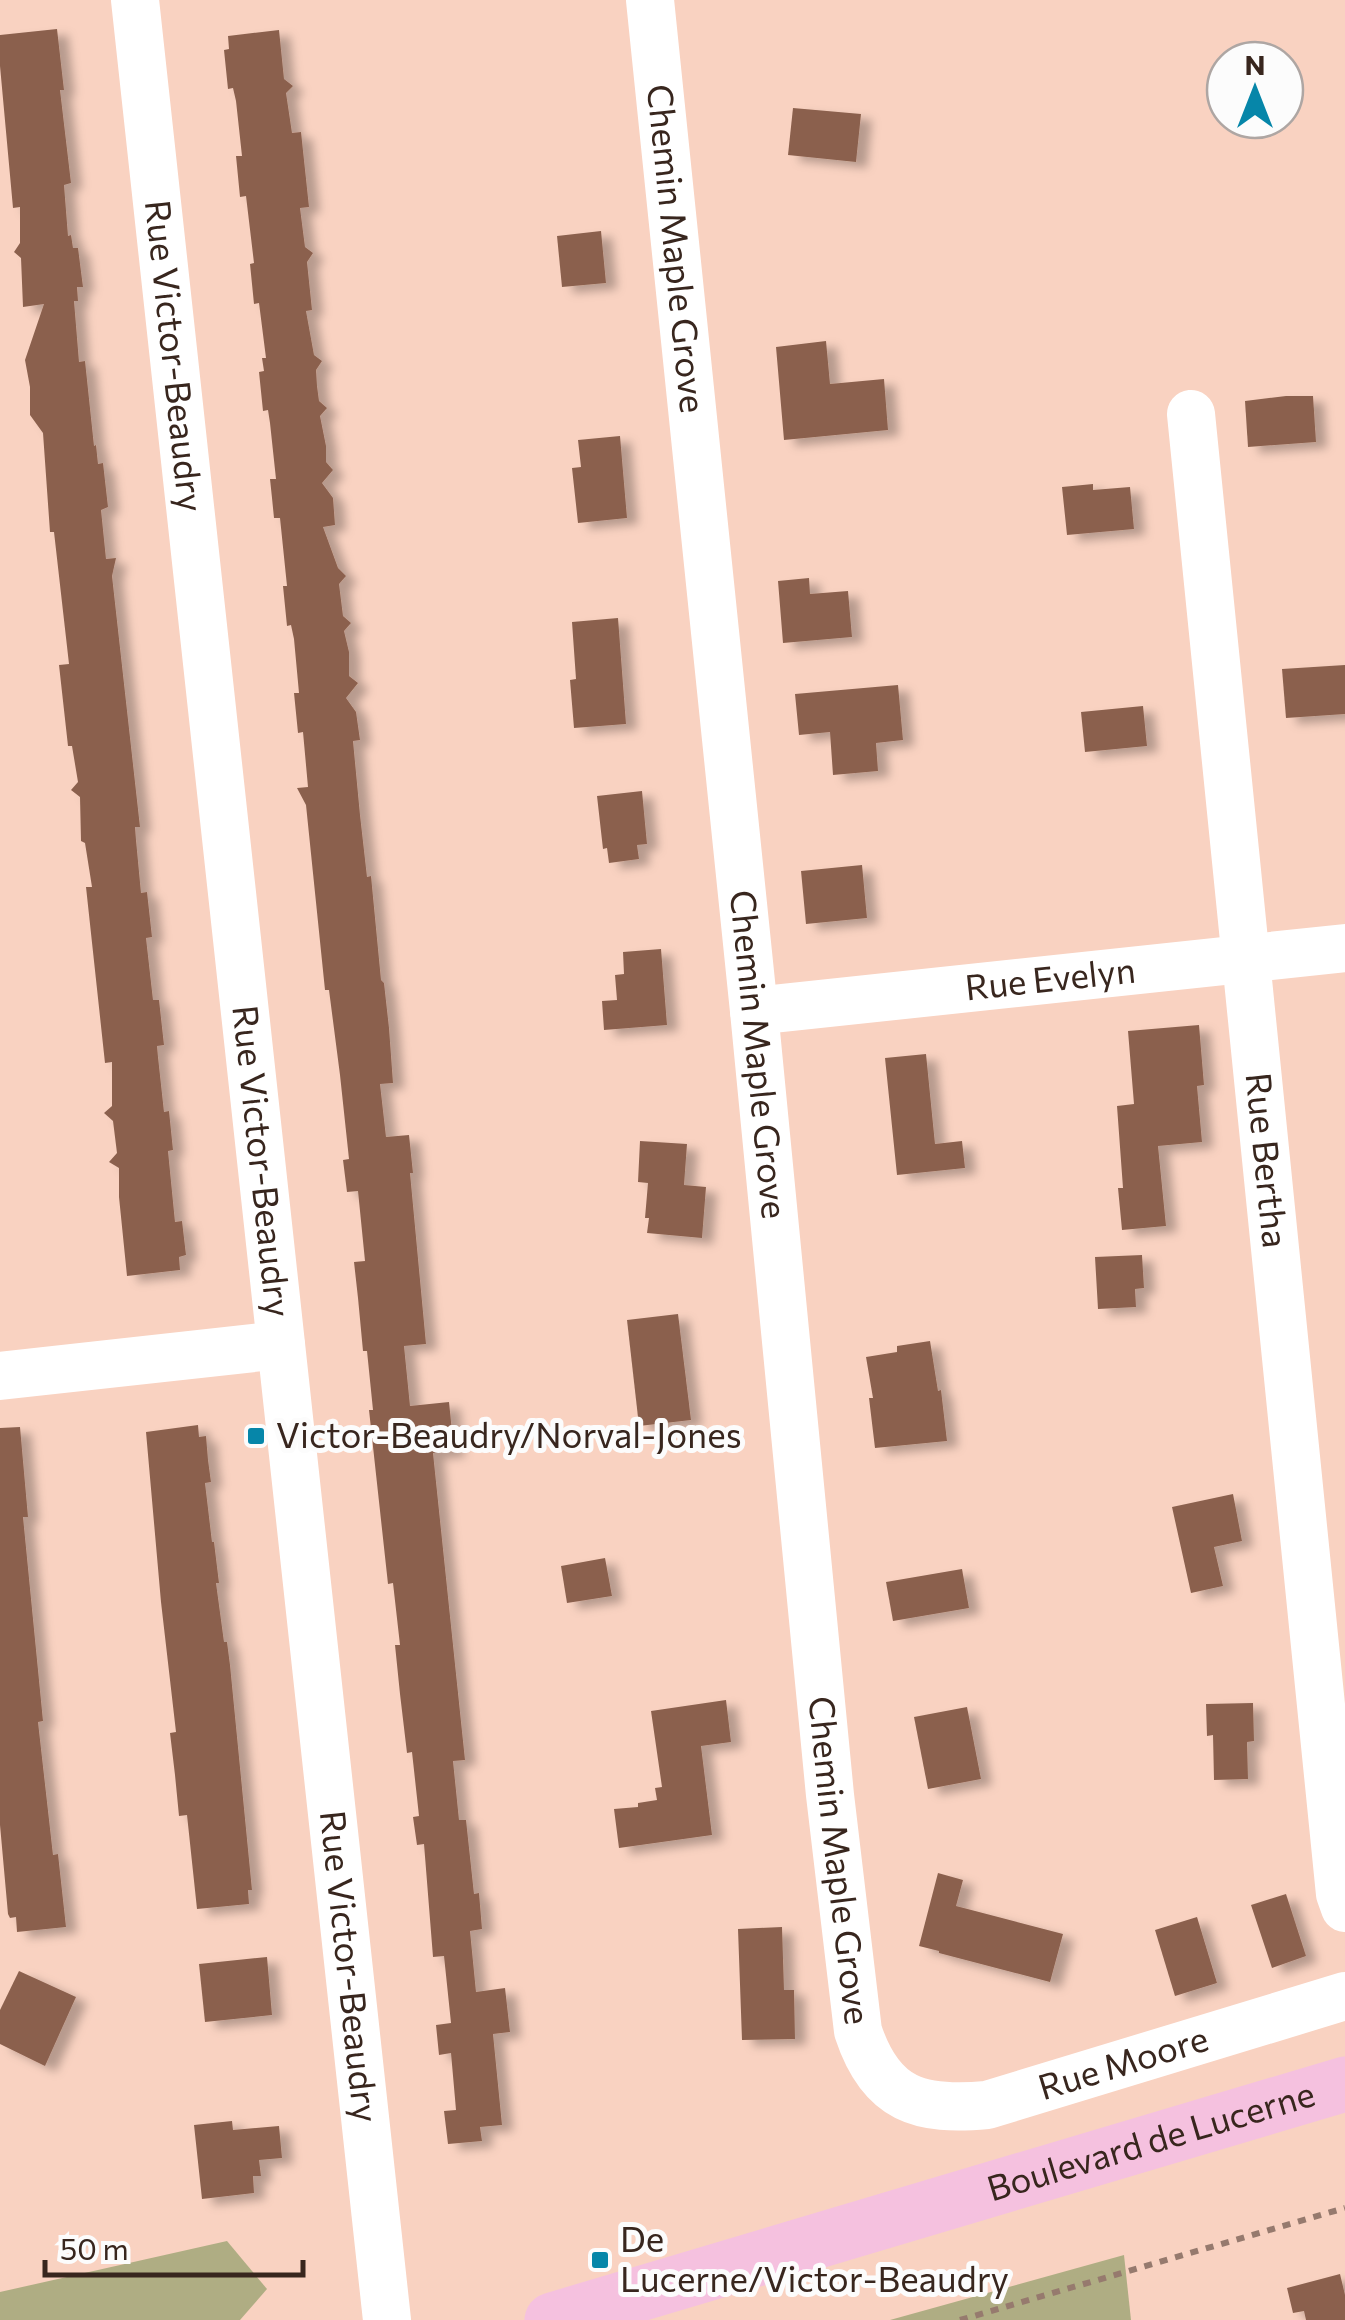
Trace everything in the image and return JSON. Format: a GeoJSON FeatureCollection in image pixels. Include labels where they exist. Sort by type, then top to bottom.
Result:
{"type":"FeatureCollection","features":[{"type":"Feature","properties":{"kind":"main road","name":"Boulevard de Lucerne"},"geometry":{"type":"LineString","coordinates":[[552,2320],[1345,2084]]}},
{"type":"Feature","properties":{"kind":"street","name":"Rue Victor-Beaudry"},"geometry":{"type":"LineString","coordinates":[[135,0],[387,2320]]}},
{"type":"Feature","properties":{"kind":"street","name":"Chemin Maple Grove"},"geometry":{"type":"LineString","coordinates":[[650,0],[830,1795],[858,2031],[866,2057],[899,2094]]}},
{"type":"Feature","properties":{"kind":"street","name":"Rue Bertha"},"geometry":{"type":"LineString","coordinates":[[1191,414],[1340,1894],[1345,1908]]}},
{"type":"Feature","properties":{"kind":"street","name":"Rue Evelyn"},"geometry":{"type":"LineString","coordinates":[[754,1011],[1345,948]]}},
{"type":"Feature","properties":{"kind":"street"},"geometry":{"type":"LineString","coordinates":[[0,1376],[281,1345]]}},
{"type":"Feature","properties":{"kind":"street","name":"Rue Moore"},"geometry":{"type":"LineString","coordinates":[[899,2094],[919,2104],[951,2108],[987,2104],[1345,1996]]}},
{"type":"Feature","properties":{"kind":"path"},"geometry":{"type":"LineString","coordinates":[[960,2320],[1345,2208]]}},
{"type":"Feature","properties":{"kind":"shaded area"},"geometry":{"type":"Polygon","coordinates":[[[227,2241],[267,2289],[240,2320],[0,2320],[0,2292],[227,2241]]]}},
{"type":"Feature","properties":{"kind":"shaded area"},"geometry":{"type":"Polygon","coordinates":[[[1124,2255],[1131,2320],[890,2320],[1124,2255]]]}},
{"type":"Feature","properties":{"kind":"building"},"geometry":{"type":"Polygon","coordinates":[[[57,29],[71,183],[64,185],[68,236],[71,235],[73,248],[78,248],[83,287],[77,287],[78,301],[74,301],[79,362],[85,361],[94,446],[98,464],[103,463],[108,507],[101,510],[106,559],[116,558],[112,576],[140,827],[135,827],[141,893],[147,892],[152,937],[146,938],[153,1000],[159,1000],[164,1045],[157,1046],[164,1112],[169,1111],[173,1150],[168,1151],[175,1222],[182,1221],[186,1255],[179,1257],[180,1270],[127,1276],[119,1168],[109,1162],[117,1153],[113,1121],[104,1113],[112,1106],[112,1062],[105,1063],[86,887],[92,887],[85,843],[81,841],[80,797],[71,790],[78,782],[72,746],[68,746],[59,665],[69,664],[54,532],[50,532],[43,433],[30,415],[25,360],[44,304],[23,307],[21,258],[14,252],[20,243],[20,207],[13,208],[0,66],[0,35],[57,29]]]}},
{"type":"Feature","properties":{"kind":"building"},"geometry":{"type":"Polygon","coordinates":[[[279,30],[284,79],[293,86],[286,93],[292,133],[301,132],[309,207],[300,208],[305,247],[313,253],[307,262],[312,310],[306,311],[314,355],[322,361],[316,370],[317,386],[319,401],[327,408],[320,416],[326,462],[333,470],[322,483],[333,498],[335,525],[323,527],[338,568],[346,576],[339,584],[343,616],[351,623],[344,631],[349,676],[358,683],[346,698],[356,712],[360,740],[353,741],[360,815],[389,1028],[393,1083],[380,1084],[386,1137],[409,1135],[413,1173],[426,1344],[404,1346],[410,1406],[449,1402],[454,1451],[433,1453],[465,1760],[453,1761],[459,1820],[466,1820],[482,1929],[470,1931],[476,1992],[505,1988],[510,2032],[493,2034],[502,2125],[480,2127],[482,2141],[448,2144],[444,2111],[456,2110],[451,2053],[439,2055],[436,2025],[451,2023],[444,1956],[433,1957],[424,1844],[417,1845],[413,1817],[419,1816],[400,1694],[395,1645],[400,1645],[393,1583],[388,1584],[369,1410],[373,1410],[367,1351],[363,1351],[354,1262],[365,1261],[358,1191],[347,1192],[343,1160],[349,1159],[340,1075],[329,990],[325,990],[306,805],[297,788],[308,787],[303,732],[298,733],[294,693],[299,693],[294,639],[291,625],[287,626],[280,518],[274,518],[270,479],[276,479],[259,372],[264,371],[262,358],[266,358],[259,303],[254,304],[250,264],[254,263],[246,196],[240,197],[236,156],[242,156],[236,101],[233,88],[228,89],[224,50],[229,49],[228,36],[279,30]]]}},
{"type":"Feature","properties":{"kind":"building"},"geometry":{"type":"Polygon","coordinates":[[[793,108],[861,114],[856,162],[788,155],[793,108]]]}},
{"type":"Feature","properties":{"kind":"building"},"geometry":{"type":"Polygon","coordinates":[[[601,231],[606,283],[562,287],[557,236],[601,231]]]}},
{"type":"Feature","properties":{"kind":"building"},"geometry":{"type":"Polygon","coordinates":[[[826,341],[830,384],[884,379],[888,430],[784,440],[776,347],[826,341]]]}},
{"type":"Feature","properties":{"kind":"building"},"geometry":{"type":"Polygon","coordinates":[[[1313,396],[1316,442],[1248,447],[1245,401],[1313,396]]]}},
{"type":"Feature","properties":{"kind":"building"},"geometry":{"type":"Polygon","coordinates":[[[620,436],[627,518],[578,523],[572,468],[581,467],[578,440],[620,436]]]}},
{"type":"Feature","properties":{"kind":"building"},"geometry":{"type":"Polygon","coordinates":[[[1093,484],[1093,490],[1130,487],[1134,529],[1067,535],[1062,487],[1093,484]]]}},
{"type":"Feature","properties":{"kind":"building"},"geometry":{"type":"Polygon","coordinates":[[[809,578],[810,594],[848,591],[852,637],[783,643],[778,581],[809,578]]]}},
{"type":"Feature","properties":{"kind":"building"},"geometry":{"type":"Polygon","coordinates":[[[618,618],[626,724],[574,728],[570,680],[576,679],[572,622],[618,618]]]}},
{"type":"Feature","properties":{"kind":"building"},"geometry":{"type":"Polygon","coordinates":[[[1345,665],[1345,714],[1286,718],[1282,669],[1345,665]]]}},
{"type":"Feature","properties":{"kind":"building"},"geometry":{"type":"Polygon","coordinates":[[[898,685],[903,740],[876,743],[878,771],[833,775],[830,732],[799,735],[795,694],[898,685]]]}},
{"type":"Feature","properties":{"kind":"building"},"geometry":{"type":"Polygon","coordinates":[[[1143,706],[1147,746],[1085,752],[1081,712],[1143,706]]]}},
{"type":"Feature","properties":{"kind":"building"},"geometry":{"type":"Polygon","coordinates":[[[642,791],[647,844],[637,845],[639,859],[609,863],[607,848],[603,849],[597,796],[642,791]]]}},
{"type":"Feature","properties":{"kind":"building"},"geometry":{"type":"Polygon","coordinates":[[[862,865],[867,918],[806,924],[801,871],[862,865]]]}},
{"type":"Feature","properties":{"kind":"building"},"geometry":{"type":"Polygon","coordinates":[[[661,949],[667,1025],[604,1030],[602,1001],[617,1000],[615,975],[624,974],[623,952],[661,949]]]}},
{"type":"Feature","properties":{"kind":"building"},"geometry":{"type":"Polygon","coordinates":[[[1199,1025],[1204,1085],[1197,1086],[1202,1142],[1158,1146],[1166,1226],[1122,1230],[1117,1106],[1134,1104],[1128,1031],[1199,1025]]]}},
{"type":"Feature","properties":{"kind":"building"},"geometry":{"type":"Polygon","coordinates":[[[926,1054],[935,1144],[962,1141],[965,1168],[897,1175],[885,1058],[926,1054]]]}},
{"type":"Feature","properties":{"kind":"building"},"geometry":{"type":"Polygon","coordinates":[[[640,1141],[687,1144],[684,1185],[706,1187],[702,1238],[647,1233],[648,1183],[638,1182],[640,1141]]]}},
{"type":"Feature","properties":{"kind":"building"},"geometry":{"type":"Polygon","coordinates":[[[1142,1255],[1144,1288],[1135,1289],[1136,1307],[1098,1309],[1095,1257],[1142,1255]]]}},
{"type":"Feature","properties":{"kind":"building"},"geometry":{"type":"Polygon","coordinates":[[[678,1314],[691,1420],[639,1426],[627,1320],[678,1314]]]}},
{"type":"Feature","properties":{"kind":"building"},"geometry":{"type":"Polygon","coordinates":[[[930,1341],[947,1441],[875,1448],[866,1357],[897,1352],[897,1346],[930,1341]]]}},
{"type":"Feature","properties":{"kind":"building"},"geometry":{"type":"Polygon","coordinates":[[[198,1425],[199,1437],[206,1436],[211,1482],[205,1483],[230,1665],[252,1890],[248,1890],[249,1904],[197,1909],[187,1815],[179,1816],[170,1733],[176,1732],[146,1432],[198,1425]]]}},
{"type":"Feature","properties":{"kind":"building"},"geometry":{"type":"Polygon","coordinates":[[[20,1427],[28,1517],[23,1517],[43,1721],[38,1722],[53,1855],[58,1854],[66,1927],[17,1932],[16,1917],[10,1918],[8,1914],[0,1825],[0,1428],[20,1427]]]}},
{"type":"Feature","properties":{"kind":"building"},"geometry":{"type":"Polygon","coordinates":[[[1233,1494],[1242,1541],[1214,1547],[1223,1586],[1191,1593],[1172,1507],[1233,1494]]]}},
{"type":"Feature","properties":{"kind":"building"},"geometry":{"type":"Polygon","coordinates":[[[605,1558],[612,1596],[567,1603],[561,1566],[605,1558]]]}},
{"type":"Feature","properties":{"kind":"building"},"geometry":{"type":"Polygon","coordinates":[[[962,1569],[969,1608],[893,1621],[886,1582],[962,1569]]]}},
{"type":"Feature","properties":{"kind":"building"},"geometry":{"type":"Polygon","coordinates":[[[726,1700],[731,1742],[701,1746],[712,1835],[619,1848],[614,1809],[657,1800],[655,1788],[662,1787],[651,1711],[726,1700]]]}},
{"type":"Feature","properties":{"kind":"building"},"geometry":{"type":"Polygon","coordinates":[[[1253,1703],[1254,1741],[1247,1742],[1248,1779],[1214,1780],[1213,1735],[1207,1736],[1206,1704],[1253,1703]]]}},
{"type":"Feature","properties":{"kind":"building"},"geometry":{"type":"Polygon","coordinates":[[[967,1707],[981,1779],[928,1789],[914,1717],[967,1707]]]}},
{"type":"Feature","properties":{"kind":"building"},"geometry":{"type":"Polygon","coordinates":[[[938,1873],[963,1880],[956,1906],[1063,1934],[1050,1982],[919,1946],[938,1873]]]}},
{"type":"Feature","properties":{"kind":"building"},"geometry":{"type":"Polygon","coordinates":[[[1286,1894],[1306,1956],[1272,1968],[1251,1905],[1286,1894]]]}},
{"type":"Feature","properties":{"kind":"building"},"geometry":{"type":"Polygon","coordinates":[[[1197,1917],[1217,1983],[1175,1996],[1155,1930],[1197,1917]]]}},
{"type":"Feature","properties":{"kind":"building"},"geometry":{"type":"Polygon","coordinates":[[[782,1927],[784,1990],[794,1990],[795,2039],[742,2040],[738,1929],[782,1927]]]}},
{"type":"Feature","properties":{"kind":"building"},"geometry":{"type":"Polygon","coordinates":[[[267,1957],[272,2015],[205,2022],[199,1964],[267,1957]]]}},
{"type":"Feature","properties":{"kind":"building"},"geometry":{"type":"Polygon","coordinates":[[[19,1971],[76,1997],[45,2066],[0,2044],[0,2010],[19,1971]]]}},
{"type":"Feature","properties":{"kind":"building"},"geometry":{"type":"Polygon","coordinates":[[[232,2121],[233,2130],[279,2126],[282,2158],[259,2160],[261,2176],[253,2176],[254,2193],[202,2199],[194,2125],[232,2121]]]}},
{"type":"Feature","properties":{"kind":"building"},"geometry":{"type":"Polygon","coordinates":[[[1340,2274],[1345,2320],[1306,2320],[1304,2311],[1293,2313],[1287,2288],[1340,2274]]]}},
{"type":"Feature","properties":{"kind":"place","name":"Victor-Beaudry/Norval-Jones"},"geometry":{"type":"Point","coordinates":[256,1436]}},
{"type":"Feature","properties":{"kind":"place","name":"De Lucerne/Victor-Beaudry"},"geometry":{"type":"Point","coordinates":[600,2260]}}]}
